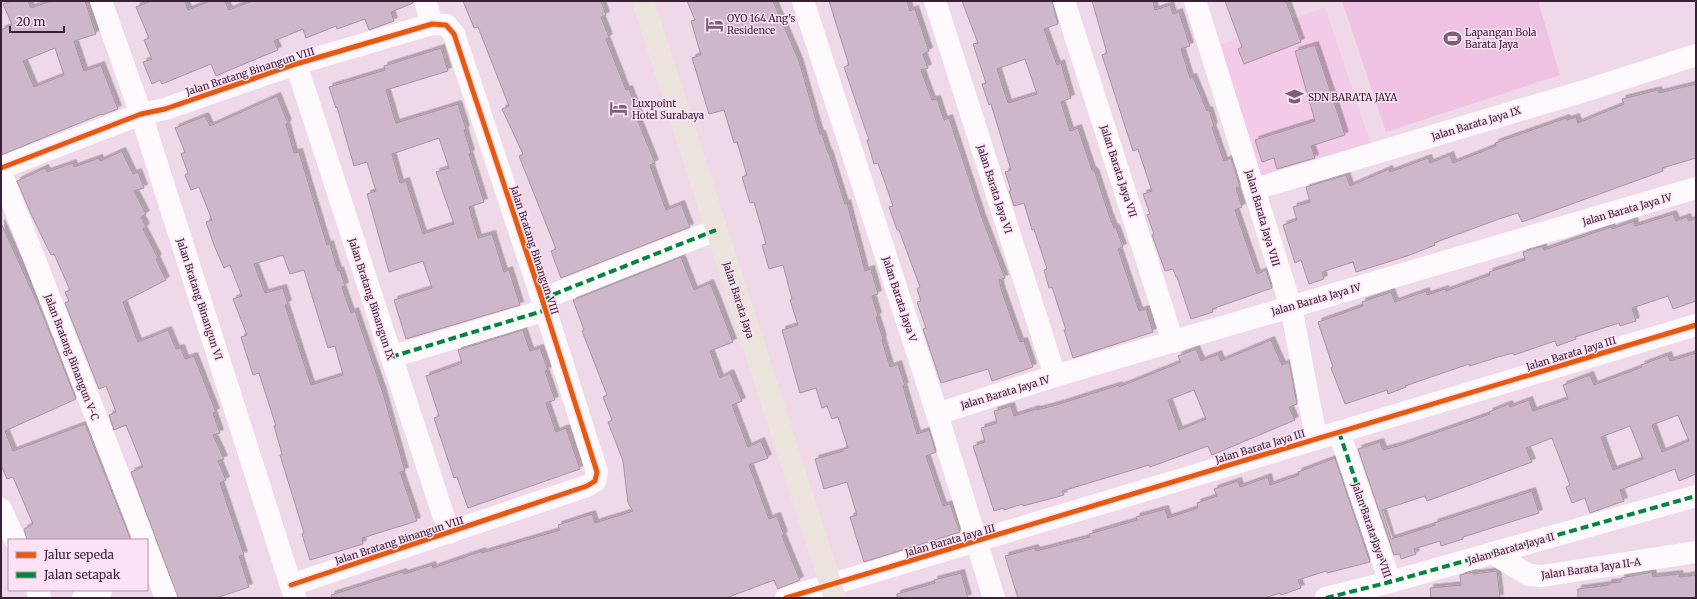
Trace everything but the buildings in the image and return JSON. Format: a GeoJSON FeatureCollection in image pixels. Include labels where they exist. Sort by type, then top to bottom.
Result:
{"type":"FeatureCollection","features":[{"type":"Feature","properties":{"kind":"main road","name":"Jalan Barata Jaya"},"geometry":{"type":"LineString","coordinates":[[643,1],[832,591]]}},
{"type":"Feature","properties":{"kind":"street","name":"Jalan Bratang Binangun VI"},"geometry":{"type":"LineString","coordinates":[[101,1],[141,114],[293,592]]}},
{"type":"Feature","properties":{"kind":"street"},"geometry":{"type":"LineString","coordinates":[[425,1],[432,24]]}},
{"type":"Feature","properties":{"kind":"street","name":"Jalan Barata Jaya V"},"geometry":{"type":"LineString","coordinates":[[803,1],[978,542],[994,598]]}},
{"type":"Feature","properties":{"kind":"street","name":"Jalan Barata Jaya VI"},"geometry":{"type":"LineString","coordinates":[[935,1],[1055,376]]}},
{"type":"Feature","properties":{"kind":"street","name":"Jalan Barata Jaya VII"},"geometry":{"type":"LineString","coordinates":[[1064,1],[1173,342]]}},
{"type":"Feature","properties":{"kind":"street","name":"Jalan Barata Jaya VIII"},"geometry":{"type":"LineString","coordinates":[[1195,1],[1255,189],[1275,261],[1291,307],[1316,438]]}},
{"type":"Feature","properties":{"kind":"street","name":"Jalan Bratang Binangun VIII"},"geometry":{"type":"LineString","coordinates":[[1,168],[141,114],[165,109],[296,64],[432,24],[446,25],[454,34],[544,304],[597,472],[595,481],[587,486],[449,534],[293,592]]}},
{"type":"Feature","properties":{"kind":"street","name":"Jalan Barata Jaya IX"},"geometry":{"type":"LineString","coordinates":[[1255,189],[1591,89],[1696,55]]}},
{"type":"Feature","properties":{"kind":"street","name":"Jalan Bratang Binangun IX"},"geometry":{"type":"LineString","coordinates":[[296,64],[449,534]]}},
{"type":"Feature","properties":{"kind":"street","name":"Jalan Bratang Binangun V-C"},"geometry":{"type":"LineString","coordinates":[[1,173],[144,539]]}},
{"type":"Feature","properties":{"kind":"street","name":"Jalan Barata Jaya IV"},"geometry":{"type":"LineString","coordinates":[[937,414],[1055,376],[1696,188]]}},
{"type":"Feature","properties":{"kind":"street"},"geometry":{"type":"LineString","coordinates":[[391,357],[544,304],[716,230]]}},
{"type":"Feature","properties":{"kind":"street","name":"Jalan Barata Jaya III"},"geometry":{"type":"LineString","coordinates":[[786,598],[832,591],[978,542],[1316,438],[1696,325]]}},
{"type":"Feature","properties":{"kind":"street","name":"Jalan Barata Jaya VIII"},"geometry":{"type":"LineString","coordinates":[[1339,432],[1390,582]]}},
{"type":"Feature","properties":{"kind":"street","name":"Jalan Barata Jaya II"},"geometry":{"type":"LineString","coordinates":[[1326,598],[1390,582],[1696,496]]}},
{"type":"Feature","properties":{"kind":"street"},"geometry":{"type":"LineString","coordinates":[[1,509],[15,539]]}},
{"type":"Feature","properties":{"kind":"street","name":"Jalan Barata Jaya II-A"},"geometry":{"type":"LineString","coordinates":[[1492,553],[1529,575],[1542,576],[1696,552]]}},
{"type":"Feature","properties":{"kind":"street"},"geometry":{"type":"LineString","coordinates":[[149,561],[166,598]]}},
{"type":"Feature","properties":{"kind":"street"},"geometry":{"type":"LineString","coordinates":[[83,598],[99,591]]}},
{"type":"Feature","properties":{"kind":"shaded area","name":"Lapangan Bola Barata Jaya"},"geometry":{"type":"Polygon","coordinates":[[[1342,1],[1538,1],[1560,75],[1386,132],[1342,1]]]}},
{"type":"Feature","properties":{"kind":"shaded area","name":"SDN BARATA JAYA"},"geometry":{"type":"Polygon","coordinates":[[[1325,7],[1372,148],[1261,182],[1220,45],[1325,7]]]}},
{"type":"Feature","properties":{"kind":"marked path"},"geometry":{"type":"LineString","coordinates":[[542,299],[716,230]]}},
{"type":"Feature","properties":{"kind":"marked path"},"geometry":{"type":"LineString","coordinates":[[391,357],[546,310]]}},
{"type":"Feature","properties":{"kind":"marked path"},"geometry":{"type":"LineString","coordinates":[[1339,432],[1390,582]]}},
{"type":"Feature","properties":{"kind":"marked path"},"geometry":{"type":"LineString","coordinates":[[1326,598],[1390,582],[1696,496]]}},
{"type":"Feature","properties":{"kind":"cycle path"},"geometry":{"type":"LineString","coordinates":[[1,168],[141,114],[165,109],[296,64],[432,24],[446,25],[454,34],[542,299],[597,472],[595,481],[587,486],[291,585]]}},
{"type":"Feature","properties":{"kind":"cycle path"},"geometry":{"type":"LineString","coordinates":[[786,598],[1696,325]]}},
{"type":"Feature","properties":{"kind":"place","name":"OYO 164 Ang's Residence"},"geometry":{"type":"Point","coordinates":[714,24]}},
{"type":"Feature","properties":{"kind":"place","name":"Lapangan Bola Barata Jaya"},"geometry":{"type":"Point","coordinates":[1452,38]}},
{"type":"Feature","properties":{"kind":"place","name":"SDN BARATA JAYA"},"geometry":{"type":"Point","coordinates":[1295,97]}},
{"type":"Feature","properties":{"kind":"place","name":"Luxpoint Hotel Surabaya"},"geometry":{"type":"Point","coordinates":[619,109]}}]}
